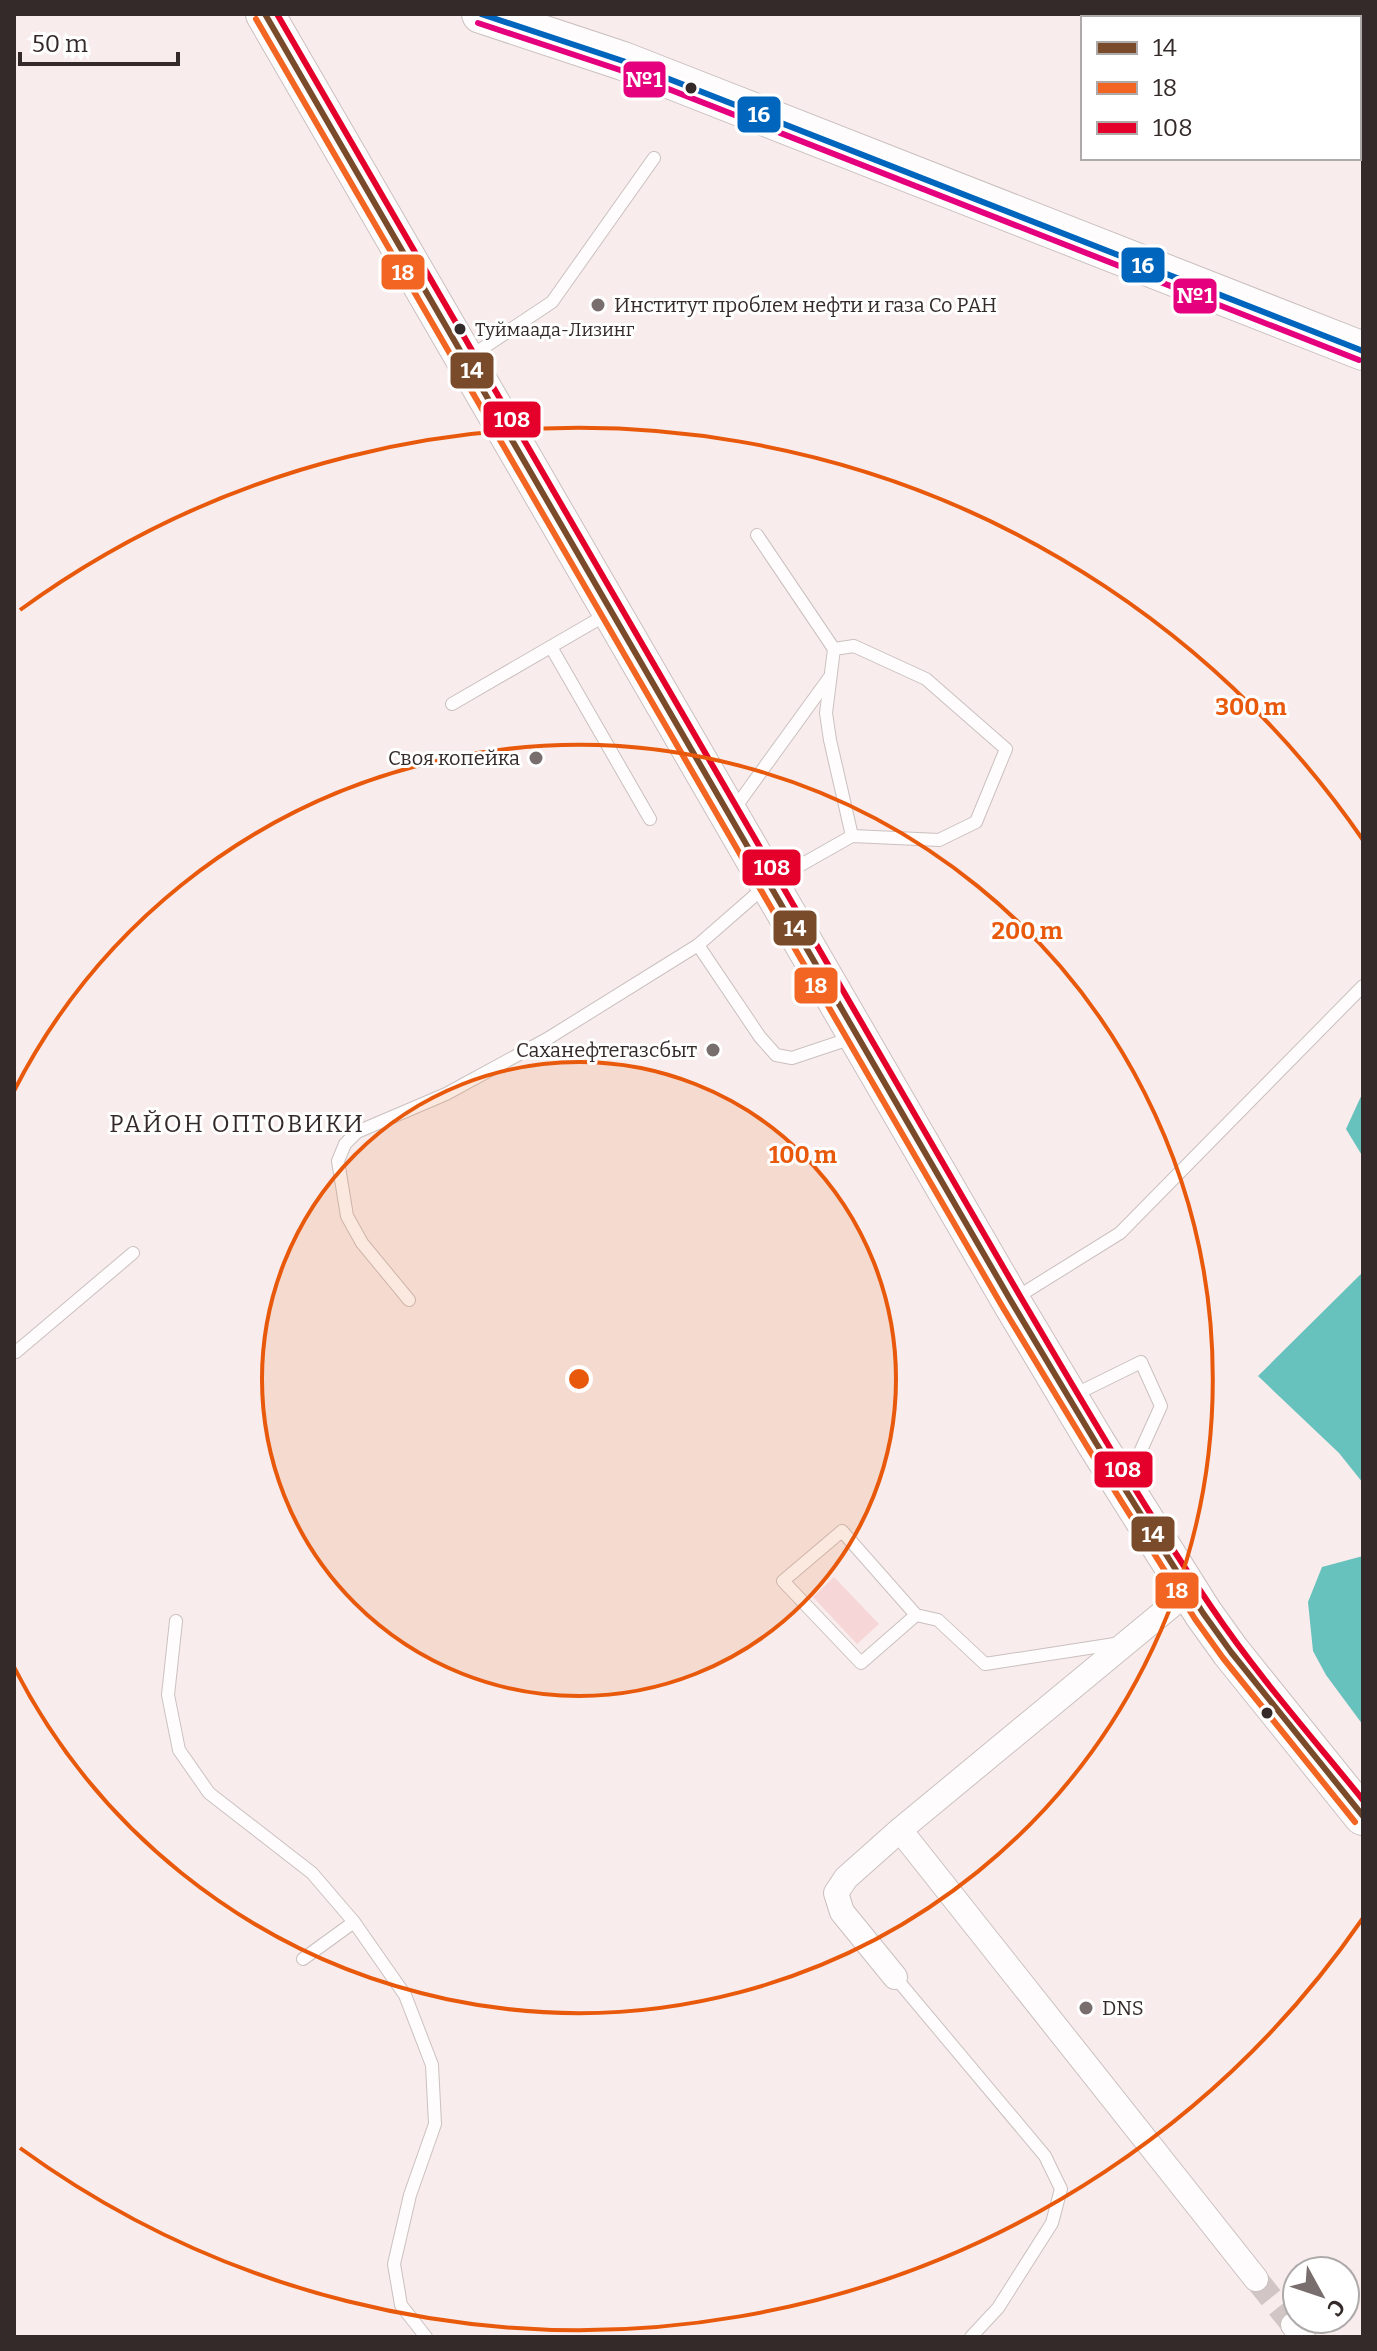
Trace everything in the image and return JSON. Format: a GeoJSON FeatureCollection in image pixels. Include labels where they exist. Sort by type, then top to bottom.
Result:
{"type":"FeatureCollection","features":[{"type":"Feature","properties":{"kind":"main road"},"geometry":{"type":"LineString","coordinates":[[265,14],[1069,1397],[1189,1591],[1231,1652],[1363,1816]]}},
{"type":"Feature","properties":{"kind":"main road"},"geometry":{"type":"LineString","coordinates":[[481,14],[623,61],[1363,351]]}},
{"type":"Feature","properties":{"kind":"street"},"geometry":{"type":"LineString","coordinates":[[895,1977],[842,1912],[836,1893],[846,1878],[1189,1591]]}},
{"type":"Feature","properties":{"kind":"street"},"geometry":{"type":"LineString","coordinates":[[900,1830],[1256,2279]]}},
{"type":"Feature","properties":{"kind":"lane"},"geometry":{"type":"LineString","coordinates":[[466,359],[552,302],[654,158]]}},
{"type":"Feature","properties":{"kind":"lane"},"geometry":{"type":"LineString","coordinates":[[757,535],[834,649],[826,713],[852,836]]}},
{"type":"Feature","properties":{"kind":"lane"},"geometry":{"type":"LineString","coordinates":[[452,704],[612,611]]}},
{"type":"Feature","properties":{"kind":"lane"},"geometry":{"type":"LineString","coordinates":[[409,1300],[362,1243],[347,1216],[338,1161],[345,1144],[357,1132],[446,1094],[547,1039],[698,945],[769,883],[852,836],[939,840],[976,822],[1006,749],[926,679],[854,646],[834,649]]}},
{"type":"Feature","properties":{"kind":"lane"},"geometry":{"type":"LineString","coordinates":[[551,647],[650,819]]}},
{"type":"Feature","properties":{"kind":"lane"},"geometry":{"type":"LineString","coordinates":[[729,814],[831,675]]}},
{"type":"Feature","properties":{"kind":"lane"},"geometry":{"type":"LineString","coordinates":[[698,945],[760,1037],[776,1055],[792,1058],[858,1036]]}},
{"type":"Feature","properties":{"kind":"lane"},"geometry":{"type":"LineString","coordinates":[[1011,1301],[1120,1233],[1363,986]]}},
{"type":"Feature","properties":{"kind":"lane"},"geometry":{"type":"LineString","coordinates":[[14,1349],[16,1352],[133,1253]]}},
{"type":"Feature","properties":{"kind":"lane"},"geometry":{"type":"LineString","coordinates":[[1069,1397],[1141,1362],[1161,1406],[1124,1487]]}},
{"type":"Feature","properties":{"kind":"lane"},"geometry":{"type":"LineString","coordinates":[[916,1615],[861,1663],[783,1581],[842,1531],[916,1615],[938,1620],[985,1664],[1128,1641]]}},
{"type":"Feature","properties":{"kind":"lane"},"geometry":{"type":"LineString","coordinates":[[176,1621],[168,1695],[179,1750],[209,1793],[312,1873],[354,1922],[405,1995],[432,2065],[435,2124],[410,2195],[394,2264],[401,2305],[426,2337]]}},
{"type":"Feature","properties":{"kind":"lane"},"geometry":{"type":"LineString","coordinates":[[303,1959],[354,1922]]}},
{"type":"Feature","properties":{"kind":"lane"},"geometry":{"type":"LineString","coordinates":[[895,1977],[1045,2156],[1061,2189],[1052,2223],[998,2308],[971,2337]]}},
{"type":"Feature","properties":{"kind":"shaded area"},"geometry":{"type":"Polygon","coordinates":[[[834,1577],[879,1624],[857,1644],[813,1597],[834,1577]]]}},
{"type":"Feature","properties":{"kind":"water"},"geometry":{"type":"Polygon","coordinates":[[[1363,1092],[1363,1157],[1346,1129],[1363,1092]]]}},
{"type":"Feature","properties":{"kind":"water"},"geometry":{"type":"Polygon","coordinates":[[[1363,1272],[1363,1483],[1339,1453],[1258,1376],[1363,1272]]]}},
{"type":"Feature","properties":{"kind":"water"},"geometry":{"type":"Polygon","coordinates":[[[1363,1556],[1363,1725],[1326,1675],[1313,1651],[1308,1602],[1322,1567],[1363,1556]]]}},
{"type":"Feature","properties":{"kind":"tunnel"},"geometry":{"type":"LineString","coordinates":[[1256,2279],[1281,2310]]}},
{"type":"Feature","properties":{"kind":"transit line","name":"14"},"geometry":{"type":"LineString","coordinates":[[265,14],[1096,1443],[1203,1613],[1363,1816]]}},
{"type":"Feature","properties":{"kind":"transit line","name":"108"},"geometry":{"type":"LineString","coordinates":[[277,14],[1113,1454],[1229,1633],[1363,1800]]}},
{"type":"Feature","properties":{"kind":"transit line","name":"16"},"geometry":{"type":"LineString","coordinates":[[481,14],[623,61],[1363,351]]}},
{"type":"Feature","properties":{"kind":"transit line","name":"18"},"geometry":{"type":"LineString","coordinates":[[256,19],[1002,1306],[1088,1448],[1195,1619],[1355,1822]]}},
{"type":"Feature","properties":{"kind":"transit line","name":"№1"},"geometry":{"type":"LineString","coordinates":[[478,23],[620,70],[1359,360]]}},
{"type":"Feature","properties":{"kind":"place","name":"Институт проблем нефти и газа Со РАН"},"geometry":{"type":"Point","coordinates":[598,305]}},
{"type":"Feature","properties":{"kind":"place","name":"Туймаада-Лизинг"},"geometry":{"type":"Point","coordinates":[460,329]}},
{"type":"Feature","properties":{"kind":"place","name":"Своя копейка"},"geometry":{"type":"Point","coordinates":[536,758]}},
{"type":"Feature","properties":{"kind":"place","name":"Саханефтегазсбыт"},"geometry":{"type":"Point","coordinates":[713,1050]}},
{"type":"Feature","properties":{"kind":"place","name":"DNS"},"geometry":{"type":"Point","coordinates":[1086,2008]}},
{"type":"Feature","properties":{"kind":"district","name":"РАЙОН ОПТОВИКИ"},"geometry":{"type":"Point","coordinates":[237,1124]}}]}
